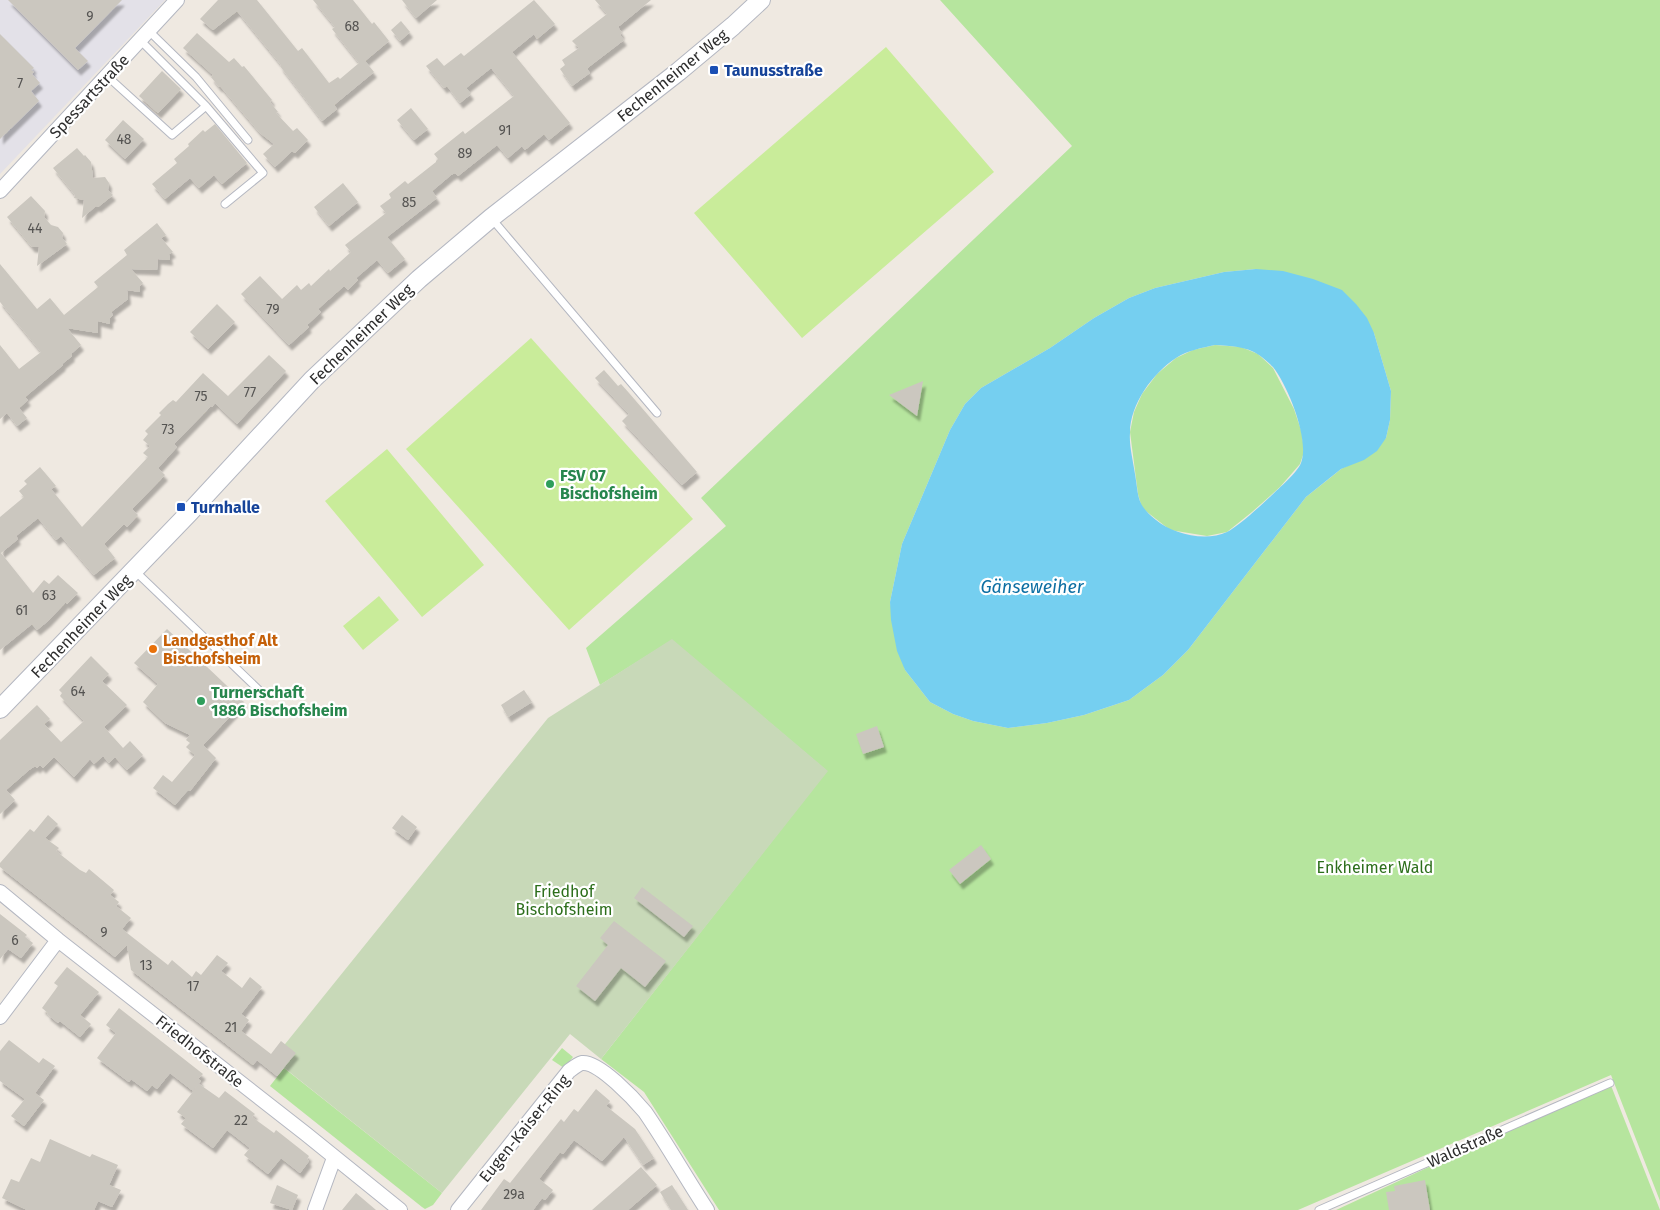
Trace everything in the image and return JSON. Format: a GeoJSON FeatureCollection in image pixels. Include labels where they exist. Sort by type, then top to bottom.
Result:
{"type":"FeatureCollection","features":[{"type":"Feature","properties":{"kind":"street","name":"Spessartstraße"},"geometry":{"type":"LineString","coordinates":[[0,191],[177,0]]}},
{"type":"Feature","properties":{"kind":"street","name":"Fechenheimer Weg"},"geometry":{"type":"LineString","coordinates":[[0,709],[189,513],[312,380],[419,278],[491,218],[678,72],[761,0]]}},
{"type":"Feature","properties":{"kind":"street","name":"Friedhofstraße"},"geometry":{"type":"LineString","coordinates":[[0,892],[400,1210]]}},
{"type":"Feature","properties":{"kind":"street"},"geometry":{"type":"LineString","coordinates":[[0,1017],[58,940]]}},
{"type":"Feature","properties":{"kind":"street","name":"Eugen-Kaiser-Ring"},"geometry":{"type":"LineString","coordinates":[[458,1210],[569,1071],[582,1063],[591,1064],[600,1070],[621,1087],[638,1105],[707,1210]]}},
{"type":"Feature","properties":{"kind":"street"},"geometry":{"type":"LineString","coordinates":[[315,1210],[334,1158]]}},
{"type":"Feature","properties":{"kind":"lane"},"geometry":{"type":"LineString","coordinates":[[144,35],[263,173],[225,204]]}},
{"type":"Feature","properties":{"kind":"lane"},"geometry":{"type":"LineString","coordinates":[[144,35],[196,78],[248,140]]}},
{"type":"Feature","properties":{"kind":"lane"},"geometry":{"type":"LineString","coordinates":[[107,76],[172,135],[206,106]]}},
{"type":"Feature","properties":{"kind":"lane"},"geometry":{"type":"LineString","coordinates":[[491,218],[657,413]]}},
{"type":"Feature","properties":{"kind":"lane"},"geometry":{"type":"LineString","coordinates":[[134,570],[260,691]]}},
{"type":"Feature","properties":{"kind":"lane","name":"Waldstraße"},"geometry":{"type":"LineString","coordinates":[[1319,1210],[1610,1083]]}},
{"type":"Feature","properties":{"kind":"shaded area"},"geometry":{"type":"Polygon","coordinates":[[[0,0],[165,0],[0,174],[0,0]]]}},
{"type":"Feature","properties":{"kind":"green space","name":"Enkheimer Wald"},"geometry":{"type":"Polygon","coordinates":[[[940,0],[1660,0],[1660,1201],[1611,1075],[1298,1210],[719,1210],[644,1092],[601,1059],[827,771],[672,640],[600,685],[586,648],[726,526],[701,498],[1072,146],[940,0]],[[1256,269],[1224,272],[1155,288],[1129,298],[1094,318],[1050,348],[981,388],[965,404],[950,430],[902,544],[890,602],[905,670],[930,702],[953,714],[973,721],[1008,728],[1047,723],[1084,715],[1129,700],[1163,675],[1188,650],[1306,497],[1341,469],[1351,464],[1386,438],[1390,420],[1391,391],[1374,333],[1256,269]]]}},
{"type":"Feature","properties":{"kind":"green space"},"geometry":{"type":"Polygon","coordinates":[[[886,47],[994,172],[802,338],[694,213],[886,47]]]}},
{"type":"Feature","properties":{"kind":"green space","name":"FSV 07 Bischofsheim"},"geometry":{"type":"Polygon","coordinates":[[[531,338],[693,519],[569,630],[406,449],[531,338]]]}},
{"type":"Feature","properties":{"kind":"green space"},"geometry":{"type":"Polygon","coordinates":[[[1215,345],[1241,347],[1258,354],[1273,368],[1294,409],[1302,433],[1304,452],[1300,464],[1280,487],[1252,512],[1227,532],[1207,536],[1170,530],[1142,508],[1138,494],[1130,432],[1134,412],[1142,394],[1157,374],[1176,358],[1193,350],[1215,345]]]}},
{"type":"Feature","properties":{"kind":"green space"},"geometry":{"type":"Polygon","coordinates":[[[387,449],[484,565],[422,617],[325,501],[387,449]]]}},
{"type":"Feature","properties":{"kind":"green space"},"geometry":{"type":"Polygon","coordinates":[[[379,596],[399,620],[363,650],[343,626],[379,596]]]}},
{"type":"Feature","properties":{"kind":"green space","name":"Friedhof Bischofsheim"},"geometry":{"type":"Polygon","coordinates":[[[672,639],[828,771],[601,1059],[570,1034],[442,1193],[273,1059],[548,718],[672,639]]]}},
{"type":"Feature","properties":{"kind":"green space"},"geometry":{"type":"Polygon","coordinates":[[[562,1048],[573,1057],[564,1068],[552,1060],[562,1048]]]}},
{"type":"Feature","properties":{"kind":"green space"},"geometry":{"type":"Polygon","coordinates":[[[284,1068],[442,1193],[433,1205],[425,1209],[422,1207],[270,1086],[284,1068]]]}},
{"type":"Feature","properties":{"kind":"green space"},"geometry":{"type":"Polygon","coordinates":[[[1610,1083],[1660,1210],[1336,1210],[1610,1083]]]}},
{"type":"Feature","properties":{"kind":"water","name":"Gänseweiher"},"geometry":{"type":"Polygon","coordinates":[[[1256,269],[1283,271],[1313,279],[1342,290],[1356,304],[1367,318],[1374,333],[1391,391],[1390,420],[1386,438],[1377,451],[1364,460],[1341,469],[1306,497],[1188,650],[1163,675],[1129,700],[1084,715],[1047,723],[1008,728],[973,721],[953,714],[930,702],[905,670],[897,651],[891,620],[890,602],[902,544],[950,430],[965,404],[981,388],[1050,348],[1094,318],[1129,298],[1155,288],[1224,272],[1256,269]],[[1215,345],[1190,351],[1167,364],[1144,390],[1138,400],[1131,422],[1131,448],[1138,494],[1142,504],[1163,525],[1180,533],[1199,536],[1218,535],[1227,532],[1237,525],[1292,476],[1301,463],[1303,453],[1303,441],[1296,414],[1285,387],[1273,367],[1259,355],[1249,350],[1215,345]]]}},
{"type":"Feature","properties":{"kind":"building"},"geometry":{"type":"Polygon","coordinates":[[[8,0],[122,0],[75,48],[88,61],[78,70],[8,0]]]}},
{"type":"Feature","properties":{"kind":"building"},"geometry":{"type":"Polygon","coordinates":[[[218,0],[257,0],[298,51],[302,48],[329,83],[338,77],[340,79],[359,63],[332,29],[335,27],[313,0],[353,0],[372,24],[374,22],[389,41],[365,61],[374,72],[334,105],[337,109],[322,121],[281,65],[237,11],[213,30],[200,19],[218,0]]]}},
{"type":"Feature","properties":{"kind":"building"},"geometry":{"type":"Polygon","coordinates":[[[402,0],[437,0],[416,18],[402,0]]]}},
{"type":"Feature","properties":{"kind":"building"},"geometry":{"type":"Polygon","coordinates":[[[534,0],[555,24],[537,39],[534,34],[512,52],[570,123],[549,140],[544,134],[525,150],[522,146],[508,158],[497,145],[458,176],[455,173],[451,175],[432,191],[437,198],[387,237],[405,259],[388,273],[377,260],[356,278],[358,280],[348,290],[344,286],[318,309],[321,312],[307,325],[309,327],[289,345],[241,294],[260,276],[282,299],[297,285],[301,290],[309,283],[311,286],[351,252],[345,245],[386,213],[380,206],[391,198],[389,194],[405,181],[408,184],[436,162],[438,159],[434,154],[463,131],[465,134],[514,96],[491,68],[466,88],[471,94],[460,103],[447,86],[444,88],[426,66],[437,58],[444,66],[461,53],[464,56],[534,0]]]}},
{"type":"Feature","properties":{"kind":"building"},"geometry":{"type":"Polygon","coordinates":[[[595,0],[651,0],[618,27],[622,33],[620,35],[624,40],[590,66],[587,69],[590,73],[572,86],[560,69],[565,65],[562,60],[579,48],[572,41],[607,14],[595,0]]]}},
{"type":"Feature","properties":{"kind":"building"},"geometry":{"type":"Polygon","coordinates":[[[401,21],[410,32],[400,41],[391,30],[401,21]]]}},
{"type":"Feature","properties":{"kind":"building"},"geometry":{"type":"Polygon","coordinates":[[[197,33],[229,62],[234,58],[242,67],[244,66],[272,100],[270,102],[278,112],[276,113],[293,131],[297,128],[308,140],[295,153],[292,151],[275,167],[263,154],[274,144],[260,133],[219,87],[211,77],[213,75],[183,48],[197,33]]]}},
{"type":"Feature","properties":{"kind":"building"},"geometry":{"type":"Polygon","coordinates":[[[0,34],[34,68],[31,70],[34,72],[32,74],[40,83],[31,91],[39,101],[0,139],[0,34]]]}},
{"type":"Feature","properties":{"kind":"building"},"geometry":{"type":"Polygon","coordinates":[[[162,71],[181,89],[158,113],[139,96],[162,71]]]}},
{"type":"Feature","properties":{"kind":"building"},"geometry":{"type":"Polygon","coordinates":[[[411,108],[428,129],[414,140],[397,120],[411,108]]]}},
{"type":"Feature","properties":{"kind":"building"},"geometry":{"type":"Polygon","coordinates":[[[123,120],[144,139],[125,159],[105,140],[123,120]]]}},
{"type":"Feature","properties":{"kind":"building"},"geometry":{"type":"Polygon","coordinates":[[[215,124],[247,163],[222,184],[214,175],[199,188],[190,178],[165,199],[152,184],[177,163],[174,159],[189,146],[188,144],[203,130],[205,132],[215,124]]]}},
{"type":"Feature","properties":{"kind":"building"},"geometry":{"type":"Polygon","coordinates":[[[77,148],[91,162],[93,178],[105,177],[109,183],[108,190],[113,195],[82,218],[84,200],[74,198],[75,195],[53,168],[77,148]]]}},
{"type":"Feature","properties":{"kind":"building"},"geometry":{"type":"Polygon","coordinates":[[[343,183],[358,202],[329,226],[314,207],[343,183]]]}},
{"type":"Feature","properties":{"kind":"building"},"geometry":{"type":"Polygon","coordinates":[[[31,196],[45,211],[44,217],[51,225],[58,227],[63,233],[62,238],[67,244],[37,266],[39,247],[32,247],[7,217],[31,196]]]}},
{"type":"Feature","properties":{"kind":"building"},"geometry":{"type":"Polygon","coordinates":[[[157,223],[166,235],[161,238],[173,252],[169,254],[170,260],[158,259],[157,270],[131,269],[143,283],[140,286],[140,292],[127,290],[128,299],[111,312],[113,315],[110,318],[110,324],[98,321],[98,333],[67,328],[81,345],[63,365],[25,397],[28,400],[19,408],[27,418],[17,426],[7,413],[0,419],[0,345],[19,369],[41,352],[0,302],[0,264],[37,309],[50,298],[64,315],[98,287],[94,282],[127,255],[124,250],[157,223]]]}},
{"type":"Feature","properties":{"kind":"building"},"geometry":{"type":"Polygon","coordinates":[[[217,304],[235,322],[208,349],[190,332],[217,304]]]}},
{"type":"Feature","properties":{"kind":"building"},"geometry":{"type":"Polygon","coordinates":[[[269,355],[286,371],[237,424],[215,403],[174,444],[177,447],[158,468],[165,475],[132,509],[138,515],[127,527],[124,524],[104,544],[115,558],[94,575],[61,536],[56,540],[38,518],[16,536],[18,539],[1,553],[33,593],[44,580],[49,584],[58,575],[78,593],[37,630],[32,624],[0,650],[0,517],[24,497],[19,491],[27,484],[24,481],[40,467],[56,486],[51,489],[82,527],[148,457],[143,453],[150,446],[143,440],[148,434],[145,431],[161,415],[159,413],[168,404],[173,400],[176,402],[203,373],[228,396],[269,355]]]}},
{"type":"Feature","properties":{"kind":"building"},"geometry":{"type":"Polygon","coordinates":[[[604,370],[618,386],[621,384],[697,472],[682,485],[622,421],[629,414],[595,378],[604,370]]]}},
{"type":"Feature","properties":{"kind":"building"},"geometry":{"type":"Polygon","coordinates":[[[923,381],[917,416],[889,395],[923,381]]]}},
{"type":"Feature","properties":{"kind":"building"},"geometry":{"type":"Polygon","coordinates":[[[167,629],[244,702],[203,745],[216,758],[190,791],[188,790],[175,805],[153,788],[163,775],[172,782],[195,755],[186,747],[190,743],[186,740],[190,735],[165,723],[143,702],[158,684],[134,663],[167,629]]]}},
{"type":"Feature","properties":{"kind":"building"},"geometry":{"type":"Polygon","coordinates":[[[91,656],[109,674],[102,681],[127,705],[104,727],[123,748],[130,741],[143,755],[127,770],[115,757],[109,763],[103,756],[94,764],[90,759],[74,777],[54,757],[43,768],[40,765],[29,770],[6,790],[15,800],[0,814],[0,740],[37,705],[50,719],[44,724],[61,742],[84,721],[60,696],[62,693],[59,690],[91,656]]]}},
{"type":"Feature","properties":{"kind":"building"},"geometry":{"type":"Polygon","coordinates":[[[524,690],[532,702],[508,717],[501,705],[524,690]]]}},
{"type":"Feature","properties":{"kind":"building"},"geometry":{"type":"Polygon","coordinates":[[[877,726],[884,747],[863,754],[856,734],[877,726]]]}},
{"type":"Feature","properties":{"kind":"building"},"geometry":{"type":"Polygon","coordinates":[[[48,815],[58,824],[45,838],[59,848],[56,851],[80,870],[86,873],[89,869],[114,890],[110,895],[119,902],[116,906],[131,918],[122,929],[168,965],[172,960],[192,977],[196,971],[201,975],[217,955],[228,963],[221,971],[242,988],[250,977],[262,987],[241,1014],[249,1020],[241,1031],[271,1054],[281,1041],[296,1053],[277,1076],[257,1060],[253,1065],[131,970],[127,945],[115,957],[0,867],[0,863],[30,829],[34,832],[48,815]]]}},
{"type":"Feature","properties":{"kind":"building"},"geometry":{"type":"Polygon","coordinates":[[[402,815],[417,827],[408,840],[392,828],[402,815]]]}},
{"type":"Feature","properties":{"kind":"building"},"geometry":{"type":"Polygon","coordinates":[[[981,845],[991,859],[960,884],[949,870],[981,845]]]}},
{"type":"Feature","properties":{"kind":"building"},"geometry":{"type":"Polygon","coordinates":[[[642,887],[693,926],[684,937],[634,898],[642,887]]]}},
{"type":"Feature","properties":{"kind":"building"},"geometry":{"type":"Polygon","coordinates":[[[0,914],[27,935],[25,937],[33,943],[21,958],[8,949],[0,959],[0,914]]]}},
{"type":"Feature","properties":{"kind":"building"},"geometry":{"type":"Polygon","coordinates":[[[614,921],[666,961],[645,987],[621,968],[595,1001],[576,986],[608,945],[600,938],[614,921]]]}},
{"type":"Feature","properties":{"kind":"building"},"geometry":{"type":"Polygon","coordinates":[[[67,967],[99,992],[80,1015],[91,1024],[80,1037],[60,1021],[58,1023],[42,1008],[58,986],[54,983],[67,967]]]}},
{"type":"Feature","properties":{"kind":"building"},"geometry":{"type":"Polygon","coordinates":[[[119,1008],[203,1074],[198,1079],[201,1081],[193,1091],[170,1073],[157,1089],[152,1085],[147,1091],[131,1079],[129,1082],[97,1058],[116,1033],[106,1025],[119,1008]]]}},
{"type":"Feature","properties":{"kind":"building"},"geometry":{"type":"Polygon","coordinates":[[[9,1040],[39,1063],[43,1058],[55,1066],[35,1093],[44,1100],[24,1126],[11,1116],[25,1099],[0,1081],[0,1051],[9,1040]]]}},
{"type":"Feature","properties":{"kind":"building"},"geometry":{"type":"Polygon","coordinates":[[[199,1084],[219,1098],[225,1091],[255,1114],[252,1117],[274,1133],[276,1130],[309,1156],[307,1159],[309,1161],[300,1173],[281,1158],[268,1174],[244,1155],[250,1148],[227,1130],[213,1148],[181,1124],[186,1118],[177,1112],[199,1084]]]}},
{"type":"Feature","properties":{"kind":"building"},"geometry":{"type":"Polygon","coordinates":[[[596,1089],[610,1101],[606,1106],[635,1129],[654,1158],[643,1165],[624,1137],[602,1161],[574,1140],[563,1154],[560,1152],[539,1179],[553,1190],[545,1200],[542,1198],[533,1210],[481,1210],[504,1179],[510,1183],[561,1119],[564,1122],[574,1109],[578,1112],[596,1089]]]}},
{"type":"Feature","properties":{"kind":"building"},"geometry":{"type":"Polygon","coordinates":[[[50,1139],[90,1157],[92,1154],[118,1165],[109,1185],[121,1190],[112,1207],[98,1201],[94,1210],[27,1210],[2,1198],[11,1179],[19,1182],[31,1158],[40,1162],[50,1139]]]}},
{"type":"Feature","properties":{"kind":"building"},"geometry":{"type":"Polygon","coordinates":[[[641,1167],[657,1185],[628,1210],[592,1210],[641,1167]]]}},
{"type":"Feature","properties":{"kind":"building"},"geometry":{"type":"Polygon","coordinates":[[[1425,1180],[1430,1210],[1389,1210],[1386,1192],[1395,1191],[1394,1186],[1425,1180]]]}},
{"type":"Feature","properties":{"kind":"building"},"geometry":{"type":"Polygon","coordinates":[[[277,1185],[298,1195],[292,1210],[270,1203],[277,1185]]]}},
{"type":"Feature","properties":{"kind":"building"},"geometry":{"type":"Polygon","coordinates":[[[672,1185],[688,1210],[671,1210],[660,1192],[672,1185]]]}},
{"type":"Feature","properties":{"kind":"building"},"geometry":{"type":"Polygon","coordinates":[[[356,1193],[376,1210],[342,1210],[356,1193]]]}},
{"type":"Feature","properties":{"kind":"place","name":"Taunusstraße"},"geometry":{"type":"Point","coordinates":[714,70]}},
{"type":"Feature","properties":{"kind":"place","name":"FSV 07 Bischofsheim"},"geometry":{"type":"Point","coordinates":[550,484]}},
{"type":"Feature","properties":{"kind":"place","name":"Turnhalle"},"geometry":{"type":"Point","coordinates":[181,507]}},
{"type":"Feature","properties":{"kind":"place","name":"Landgasthof Alt Bischofsheim"},"geometry":{"type":"Point","coordinates":[153,649]}},
{"type":"Feature","properties":{"kind":"place","name":"Turnerschaft 1886 Bischofsheim"},"geometry":{"type":"Point","coordinates":[201,701]}}]}
